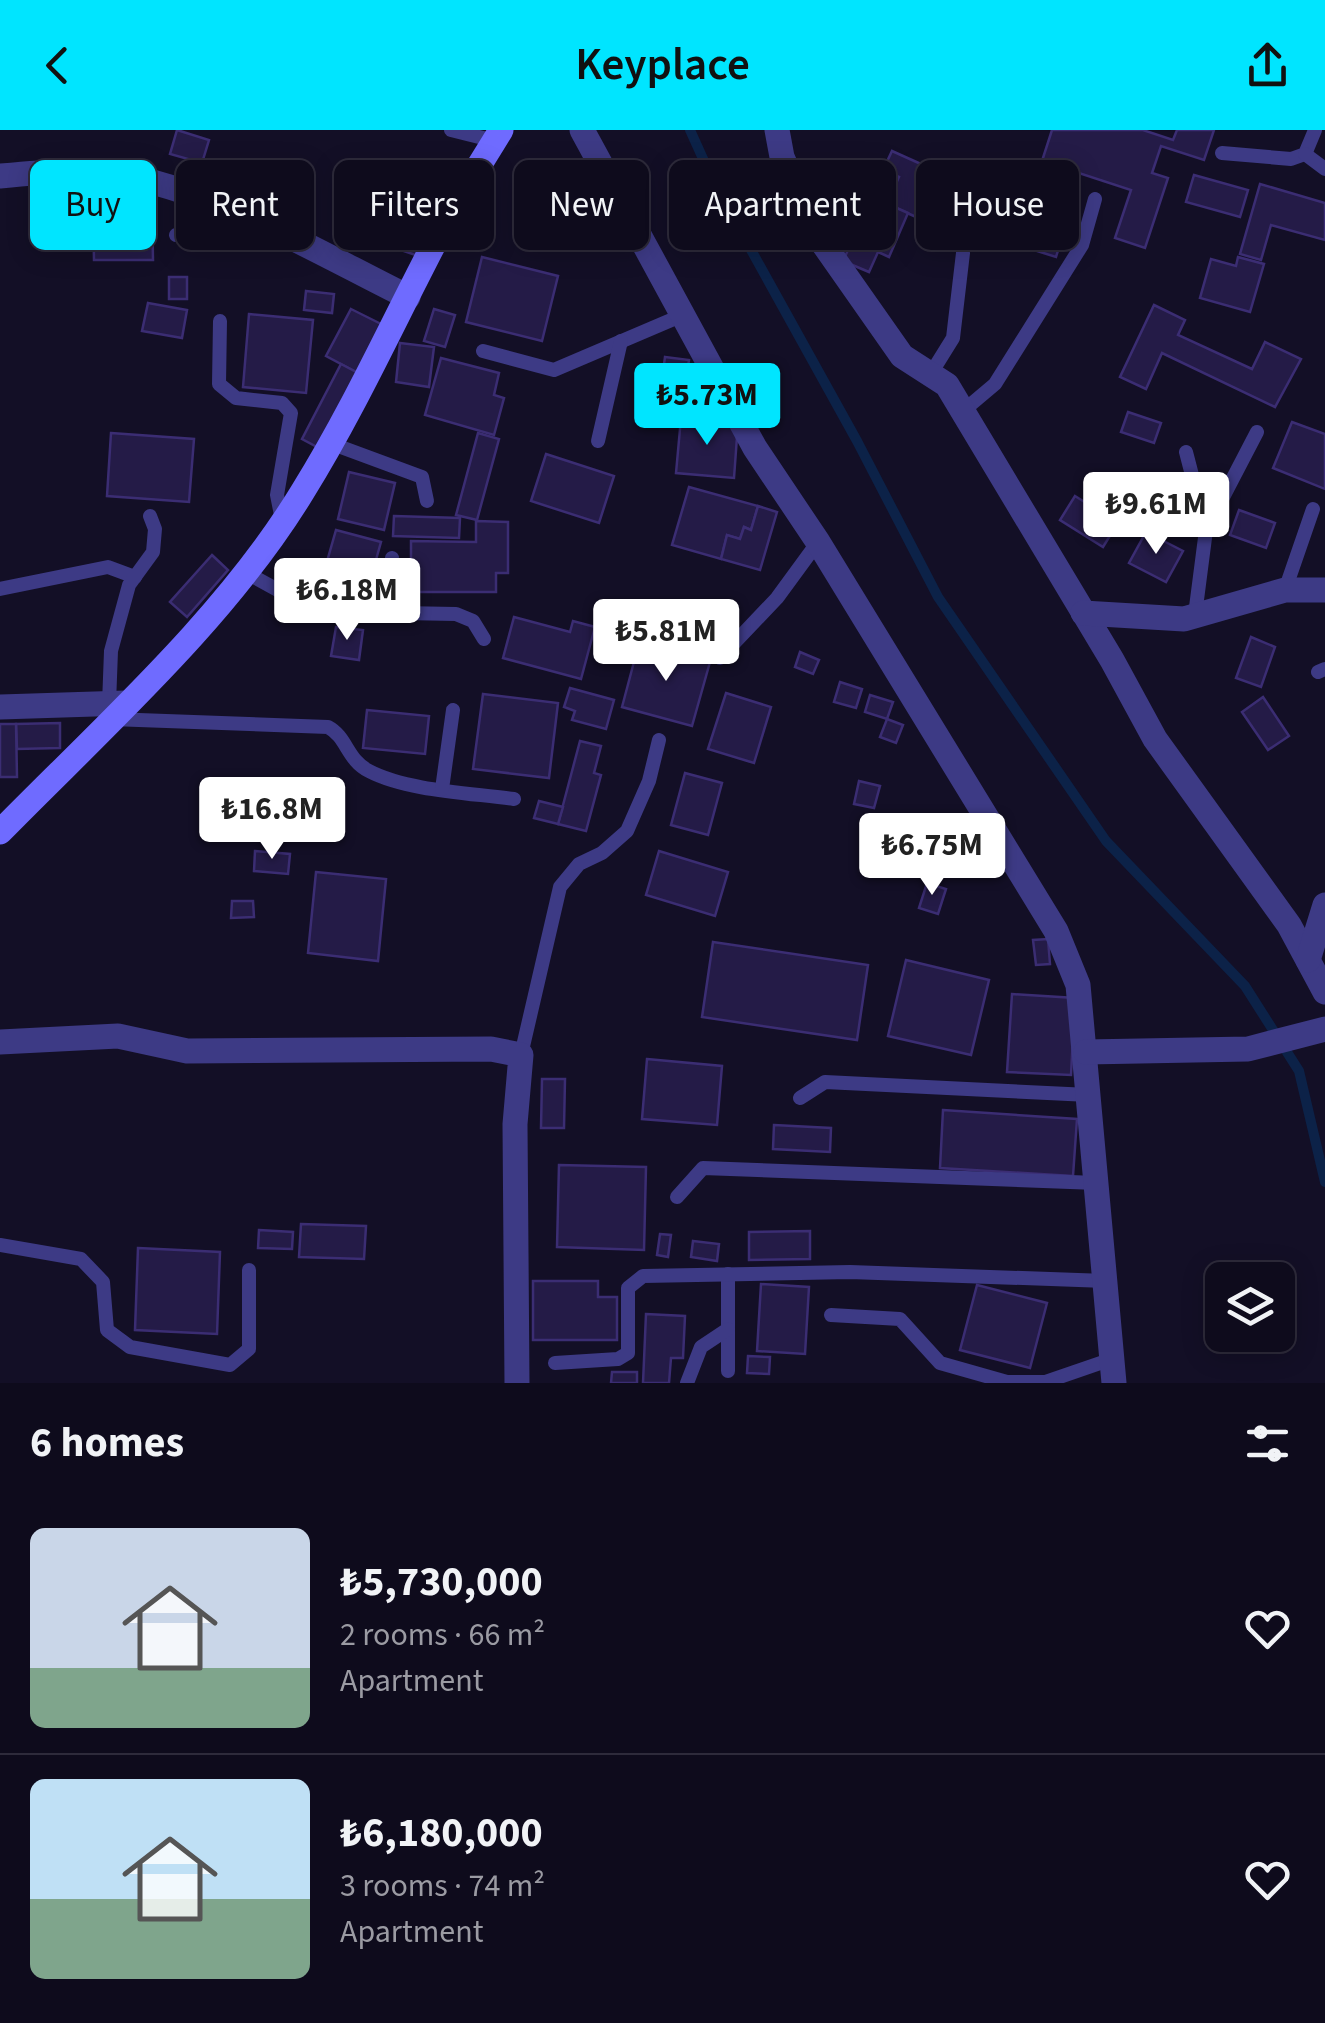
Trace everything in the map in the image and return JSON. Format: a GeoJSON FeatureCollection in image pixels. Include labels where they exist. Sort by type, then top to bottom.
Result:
{"type":"FeatureCollection","features":[{"type":"Feature","properties":{"kind":"main road"},"geometry":{"type":"LineString","coordinates":[[0,832],[245,572],[282,521],[330,443],[448,219],[498,135]]}},
{"type":"Feature","properties":{"kind":"street"},"geometry":{"type":"LineString","coordinates":[[582,130],[755,448],[818,542],[1056,931],[1078,985],[1113,1371]]}},
{"type":"Feature","properties":{"kind":"street"},"geometry":{"type":"LineString","coordinates":[[776,130],[782,157],[816,232],[902,356],[947,385],[1155,738],[1290,925],[1325,992]]}},
{"type":"Feature","properties":{"kind":"street"},"geometry":{"type":"LineString","coordinates":[[0,176],[63,170],[131,177],[176,191]]}},
{"type":"Feature","properties":{"kind":"street"},"geometry":{"type":"LineString","coordinates":[[312,250],[408,297]]}},
{"type":"Feature","properties":{"kind":"street"},"geometry":{"type":"LineString","coordinates":[[1084,612],[1184,619],[1285,590],[1325,590]]}},
{"type":"Feature","properties":{"kind":"street"},"geometry":{"type":"LineString","coordinates":[[0,706],[115,709]]}},
{"type":"Feature","properties":{"kind":"street"},"geometry":{"type":"LineString","coordinates":[[1308,960],[1325,904]]}},
{"type":"Feature","properties":{"kind":"street"},"geometry":{"type":"LineString","coordinates":[[1086,1052],[1248,1049],[1317,1031]]}},
{"type":"Feature","properties":{"kind":"street"},"geometry":{"type":"LineString","coordinates":[[0,1042],[118,1036],[187,1051],[491,1049],[521,1055],[516,1124],[517,1383]]}},
{"type":"Feature","properties":{"kind":"lane"},"geometry":{"type":"LineString","coordinates":[[451,130],[498,135]]}},
{"type":"Feature","properties":{"kind":"lane"},"geometry":{"type":"LineString","coordinates":[[1222,154],[1291,159],[1305,154],[1315,130]]}},
{"type":"Feature","properties":{"kind":"lane"},"geometry":{"type":"LineString","coordinates":[[1305,154],[1325,170]]}},
{"type":"Feature","properties":{"kind":"lane"},"geometry":{"type":"LineString","coordinates":[[963,411],[995,384],[1082,246],[1095,198]]}},
{"type":"Feature","properties":{"kind":"lane"},"geometry":{"type":"LineString","coordinates":[[930,375],[952,338],[963,254]]}},
{"type":"Feature","properties":{"kind":"lane"},"geometry":{"type":"LineString","coordinates":[[484,350],[554,370],[683,314]]}},
{"type":"Feature","properties":{"kind":"lane"},"geometry":{"type":"LineString","coordinates":[[220,321],[219,384],[236,398],[282,403],[291,413],[277,495],[282,521]]}},
{"type":"Feature","properties":{"kind":"lane"},"geometry":{"type":"LineString","coordinates":[[598,441],[621,341]]}},
{"type":"Feature","properties":{"kind":"lane"},"geometry":{"type":"LineString","coordinates":[[1195,615],[1206,530],[1258,432]]}},
{"type":"Feature","properties":{"kind":"lane"},"geometry":{"type":"LineString","coordinates":[[330,443],[422,477],[428,501]]}},
{"type":"Feature","properties":{"kind":"lane"},"geometry":{"type":"LineString","coordinates":[[1186,452],[1206,530]]}},
{"type":"Feature","properties":{"kind":"lane"},"geometry":{"type":"LineString","coordinates":[[1285,590],[1313,509]]}},
{"type":"Feature","properties":{"kind":"lane"},"geometry":{"type":"LineString","coordinates":[[150,516],[155,530],[153,552],[130,585],[111,651],[115,709],[328,727],[338,732],[351,758],[370,772],[514,799]]}},
{"type":"Feature","properties":{"kind":"lane"},"geometry":{"type":"LineString","coordinates":[[720,658],[777,598],[818,542]]}},
{"type":"Feature","properties":{"kind":"lane"},"geometry":{"type":"LineString","coordinates":[[389,613],[392,558]]}},
{"type":"Feature","properties":{"kind":"lane"},"geometry":{"type":"LineString","coordinates":[[0,589],[108,566],[135,577]]}},
{"type":"Feature","properties":{"kind":"lane"},"geometry":{"type":"LineString","coordinates":[[245,572],[296,600],[346,612],[456,614],[473,621],[484,640]]}},
{"type":"Feature","properties":{"kind":"lane"},"geometry":{"type":"LineString","coordinates":[[442,788],[452,710]]}},
{"type":"Feature","properties":{"kind":"lane"},"geometry":{"type":"LineString","coordinates":[[521,1055],[560,887],[579,864],[602,853],[627,830],[650,781],[659,740]]}},
{"type":"Feature","properties":{"kind":"lane"},"geometry":{"type":"LineString","coordinates":[[800,1098],[825,1082],[1089,1095]]}},
{"type":"Feature","properties":{"kind":"lane"},"geometry":{"type":"LineString","coordinates":[[677,1197],[703,1168],[1097,1183]]}},
{"type":"Feature","properties":{"kind":"lane"},"geometry":{"type":"LineString","coordinates":[[0,1245],[80,1259],[103,1282],[107,1330],[130,1347],[230,1364],[248,1349],[249,1270]]}},
{"type":"Feature","properties":{"kind":"lane"},"geometry":{"type":"LineString","coordinates":[[554,1362],[618,1359],[628,1352],[628,1288],[643,1276],[850,1272],[1106,1281]]}},
{"type":"Feature","properties":{"kind":"lane"},"geometry":{"type":"LineString","coordinates":[[728,1274],[728,1371]]}},
{"type":"Feature","properties":{"kind":"lane"},"geometry":{"type":"LineString","coordinates":[[831,1315],[900,1319],[940,1363],[990,1380],[1044,1382],[1113,1371]]}},
{"type":"Feature","properties":{"kind":"lane"},"geometry":{"type":"LineString","coordinates":[[687,1383],[701,1347],[728,1329]]}},
{"type":"Feature","properties":{"kind":"building"},"geometry":{"type":"Polygon","coordinates":[[[177,130],[209,140],[203,160],[170,154],[177,130]]]}},
{"type":"Feature","properties":{"kind":"building"},"geometry":{"type":"Polygon","coordinates":[[[1052,130],[1143,130],[1173,140],[1177,130],[1214,130],[1204,160],[1161,146],[1152,173],[1168,178],[1145,248],[1115,238],[1131,190],[1079,173],[1079,160],[1042,160],[1052,130]]]}},
{"type":"Feature","properties":{"kind":"building"},"geometry":{"type":"Polygon","coordinates":[[[892,151],[916,162],[916,217],[896,208],[899,177],[896,160],[888,160],[892,151]]]}},
{"type":"Feature","properties":{"kind":"building"},"geometry":{"type":"Polygon","coordinates":[[[1194,175],[1248,190],[1240,217],[1186,202],[1194,175]]]}},
{"type":"Feature","properties":{"kind":"building"},"geometry":{"type":"Polygon","coordinates":[[[1260,184],[1325,203],[1325,240],[1271,225],[1261,260],[1240,254],[1260,184]]]}},
{"type":"Feature","properties":{"kind":"building"},"geometry":{"type":"Polygon","coordinates":[[[896,208],[908,213],[896,241],[896,208]]]}},
{"type":"Feature","properties":{"kind":"building"},"geometry":{"type":"Polygon","coordinates":[[[94,250],[153,250],[153,260],[94,260],[94,250]]]}},
{"type":"Feature","properties":{"kind":"building"},"geometry":{"type":"Polygon","coordinates":[[[401,250],[427,250],[424,258],[401,250]]]}},
{"type":"Feature","properties":{"kind":"building"},"geometry":{"type":"Polygon","coordinates":[[[848,250],[892,250],[889,257],[878,252],[869,272],[843,261],[848,250]]]}},
{"type":"Feature","properties":{"kind":"building"},"geometry":{"type":"Polygon","coordinates":[[[1034,250],[1058,250],[1056,257],[1034,250]]]}},
{"type":"Feature","properties":{"kind":"building"},"geometry":{"type":"Polygon","coordinates":[[[482,257],[558,276],[542,341],[466,322],[482,257]]]}},
{"type":"Feature","properties":{"kind":"building"},"geometry":{"type":"Polygon","coordinates":[[[1238,257],[1264,264],[1250,312],[1200,298],[1211,259],[1236,266],[1238,257]]]}},
{"type":"Feature","properties":{"kind":"building"},"geometry":{"type":"Polygon","coordinates":[[[169,277],[187,277],[187,299],[169,299],[169,277]]]}},
{"type":"Feature","properties":{"kind":"building"},"geometry":{"type":"Polygon","coordinates":[[[306,291],[334,294],[332,313],[304,310],[306,291]]]}},
{"type":"Feature","properties":{"kind":"building"},"geometry":{"type":"Polygon","coordinates":[[[148,303],[187,310],[182,338],[142,331],[148,303]]]}},
{"type":"Feature","properties":{"kind":"building"},"geometry":{"type":"Polygon","coordinates":[[[1154,305],[1185,320],[1178,335],[1252,369],[1265,342],[1301,359],[1275,407],[1162,353],[1146,389],[1120,377],[1154,305]]]}},
{"type":"Feature","properties":{"kind":"building"},"geometry":{"type":"Polygon","coordinates":[[[351,309],[383,325],[358,373],[326,356],[351,309]]]}},
{"type":"Feature","properties":{"kind":"building"},"geometry":{"type":"Polygon","coordinates":[[[434,309],[455,315],[445,347],[424,341],[434,309]]]}},
{"type":"Feature","properties":{"kind":"building"},"geometry":{"type":"Polygon","coordinates":[[[249,314],[313,320],[306,393],[243,387],[249,314]]]}},
{"type":"Feature","properties":{"kind":"building"},"geometry":{"type":"Polygon","coordinates":[[[400,343],[434,347],[429,387],[396,382],[400,343]]]}},
{"type":"Feature","properties":{"kind":"building"},"geometry":{"type":"Polygon","coordinates":[[[665,357],[689,360],[681,411],[658,408],[665,357]]]}},
{"type":"Feature","properties":{"kind":"building"},"geometry":{"type":"Polygon","coordinates":[[[441,358],[499,373],[494,395],[504,398],[494,435],[425,415],[441,358]]]}},
{"type":"Feature","properties":{"kind":"building"},"geometry":{"type":"Polygon","coordinates":[[[341,364],[358,373],[319,448],[302,439],[341,364]]]}},
{"type":"Feature","properties":{"kind":"building"},"geometry":{"type":"Polygon","coordinates":[[[1128,412],[1161,423],[1154,443],[1121,432],[1128,412]]]}},
{"type":"Feature","properties":{"kind":"building"},"geometry":{"type":"Polygon","coordinates":[[[681,418],[738,423],[734,478],[676,473],[681,418]]]}},
{"type":"Feature","properties":{"kind":"building"},"geometry":{"type":"Polygon","coordinates":[[[1292,422],[1325,434],[1325,489],[1273,468],[1292,422]]]}},
{"type":"Feature","properties":{"kind":"building"},"geometry":{"type":"Polygon","coordinates":[[[111,433],[194,439],[189,502],[107,496],[111,433]]]}},
{"type":"Feature","properties":{"kind":"building"},"geometry":{"type":"Polygon","coordinates":[[[478,433],[499,439],[477,520],[456,515],[478,433]]]}},
{"type":"Feature","properties":{"kind":"building"},"geometry":{"type":"Polygon","coordinates":[[[546,454],[614,476],[599,523],[531,501],[546,454]]]}},
{"type":"Feature","properties":{"kind":"building"},"geometry":{"type":"Polygon","coordinates":[[[349,472],[395,483],[384,530],[338,519],[349,472]]]}},
{"type":"Feature","properties":{"kind":"building"},"geometry":{"type":"Polygon","coordinates":[[[689,487],[758,506],[751,530],[744,527],[740,539],[727,535],[721,559],[672,545],[689,487]]]}},
{"type":"Feature","properties":{"kind":"building"},"geometry":{"type":"Polygon","coordinates":[[[1075,496],[1118,523],[1103,547],[1060,520],[1075,496]]]}},
{"type":"Feature","properties":{"kind":"building"},"geometry":{"type":"Polygon","coordinates":[[[758,506],[777,512],[760,570],[721,559],[727,535],[740,539],[744,527],[751,530],[758,506]]]}},
{"type":"Feature","properties":{"kind":"building"},"geometry":{"type":"Polygon","coordinates":[[[1239,510],[1275,523],[1266,548],[1230,535],[1239,510]]]}},
{"type":"Feature","properties":{"kind":"building"},"geometry":{"type":"Polygon","coordinates":[[[394,516],[460,518],[459,538],[393,536],[394,516]]]}},
{"type":"Feature","properties":{"kind":"building"},"geometry":{"type":"Polygon","coordinates":[[[476,521],[508,522],[508,573],[496,573],[496,592],[411,592],[411,541],[476,542],[476,521]]]}},
{"type":"Feature","properties":{"kind":"building"},"geometry":{"type":"Polygon","coordinates":[[[336,530],[381,542],[365,599],[320,586],[336,530]]]}},
{"type":"Feature","properties":{"kind":"building"},"geometry":{"type":"Polygon","coordinates":[[[1146,532],[1183,551],[1166,582],[1129,563],[1146,532]]]}},
{"type":"Feature","properties":{"kind":"building"},"geometry":{"type":"Polygon","coordinates":[[[212,555],[228,570],[187,617],[170,602],[212,555]]]}},
{"type":"Feature","properties":{"kind":"building"},"geometry":{"type":"Polygon","coordinates":[[[514,617],[570,632],[573,621],[595,627],[581,679],[503,658],[514,617]]]}},
{"type":"Feature","properties":{"kind":"building"},"geometry":{"type":"Polygon","coordinates":[[[336,627],[363,630],[359,660],[331,656],[336,627]]]}},
{"type":"Feature","properties":{"kind":"building"},"geometry":{"type":"Polygon","coordinates":[[[1251,637],[1275,647],[1261,687],[1236,678],[1251,637]]]}},
{"type":"Feature","properties":{"kind":"building"},"geometry":{"type":"Polygon","coordinates":[[[639,643],[710,662],[692,726],[622,707],[639,643]]]}},
{"type":"Feature","properties":{"kind":"building"},"geometry":{"type":"Polygon","coordinates":[[[800,652],[819,660],[813,674],[795,667],[800,652]]]}},
{"type":"Feature","properties":{"kind":"building"},"geometry":{"type":"Polygon","coordinates":[[[840,682],[862,689],[856,708],[834,702],[840,682]]]}},
{"type":"Feature","properties":{"kind":"building"},"geometry":{"type":"Polygon","coordinates":[[[570,688],[614,700],[606,729],[572,720],[575,711],[564,707],[570,688]]]}},
{"type":"Feature","properties":{"kind":"building"},"geometry":{"type":"Polygon","coordinates":[[[726,693],[771,707],[754,763],[708,749],[726,693]]]}},
{"type":"Feature","properties":{"kind":"building"},"geometry":{"type":"Polygon","coordinates":[[[483,694],[558,703],[549,778],[473,769],[483,694]]]}},
{"type":"Feature","properties":{"kind":"building"},"geometry":{"type":"Polygon","coordinates":[[[870,695],[893,702],[887,719],[865,712],[870,695]]]}},
{"type":"Feature","properties":{"kind":"building"},"geometry":{"type":"Polygon","coordinates":[[[1263,697],[1289,736],[1268,750],[1242,712],[1263,697]]]}},
{"type":"Feature","properties":{"kind":"building"},"geometry":{"type":"Polygon","coordinates":[[[367,710],[429,716],[425,754],[363,748],[367,710]]]}},
{"type":"Feature","properties":{"kind":"building"},"geometry":{"type":"Polygon","coordinates":[[[887,719],[903,725],[896,743],[880,737],[887,719]]]}},
{"type":"Feature","properties":{"kind":"building"},"geometry":{"type":"Polygon","coordinates":[[[60,723],[60,748],[17,749],[16,724],[60,723]]]}},
{"type":"Feature","properties":{"kind":"building"},"geometry":{"type":"Polygon","coordinates":[[[0,724],[16,724],[17,777],[0,777],[0,724]]]}},
{"type":"Feature","properties":{"kind":"building"},"geometry":{"type":"Polygon","coordinates":[[[580,741],[601,746],[594,773],[601,775],[586,831],[558,824],[580,741]]]}},
{"type":"Feature","properties":{"kind":"building"},"geometry":{"type":"Polygon","coordinates":[[[685,773],[722,783],[708,835],[671,825],[685,773]]]}},
{"type":"Feature","properties":{"kind":"building"},"geometry":{"type":"Polygon","coordinates":[[[859,781],[880,786],[874,808],[854,804],[859,781]]]}},
{"type":"Feature","properties":{"kind":"building"},"geometry":{"type":"Polygon","coordinates":[[[539,801],[563,807],[558,824],[534,818],[539,801]]]}},
{"type":"Feature","properties":{"kind":"building"},"geometry":{"type":"Polygon","coordinates":[[[255,851],[290,854],[288,874],[254,871],[255,851]]]}},
{"type":"Feature","properties":{"kind":"building"},"geometry":{"type":"Polygon","coordinates":[[[659,851],[728,872],[715,916],[646,895],[659,851]]]}},
{"type":"Feature","properties":{"kind":"building"},"geometry":{"type":"Polygon","coordinates":[[[316,872],[386,879],[378,961],[308,953],[316,872]]]}},
{"type":"Feature","properties":{"kind":"building"},"geometry":{"type":"Polygon","coordinates":[[[927,883],[946,889],[938,914],[919,908],[927,883]]]}},
{"type":"Feature","properties":{"kind":"building"},"geometry":{"type":"Polygon","coordinates":[[[232,901],[253,901],[254,917],[231,918],[232,901]]]}},
{"type":"Feature","properties":{"kind":"building"},"geometry":{"type":"Polygon","coordinates":[[[1048,939],[1050,964],[1036,965],[1033,940],[1048,939]]]}},
{"type":"Feature","properties":{"kind":"building"},"geometry":{"type":"Polygon","coordinates":[[[713,942],[868,965],[857,1040],[702,1017],[713,942]]]}},
{"type":"Feature","properties":{"kind":"building"},"geometry":{"type":"Polygon","coordinates":[[[906,960],[989,980],[971,1055],[888,1036],[906,960]]]}},
{"type":"Feature","properties":{"kind":"building"},"geometry":{"type":"Polygon","coordinates":[[[1012,994],[1075,998],[1071,1075],[1007,1072],[1012,994]]]}},
{"type":"Feature","properties":{"kind":"building"},"geometry":{"type":"Polygon","coordinates":[[[647,1059],[722,1066],[717,1125],[642,1119],[647,1059]]]}},
{"type":"Feature","properties":{"kind":"building"},"geometry":{"type":"Polygon","coordinates":[[[542,1079],[565,1079],[564,1128],[541,1128],[542,1079]]]}},
{"type":"Feature","properties":{"kind":"building"},"geometry":{"type":"Polygon","coordinates":[[[943,1110],[1077,1119],[1073,1176],[940,1168],[943,1110]]]}},
{"type":"Feature","properties":{"kind":"building"},"geometry":{"type":"Polygon","coordinates":[[[774,1125],[831,1128],[830,1152],[773,1149],[774,1125]]]}},
{"type":"Feature","properties":{"kind":"building"},"geometry":{"type":"Polygon","coordinates":[[[559,1165],[646,1167],[644,1250],[557,1247],[559,1165]]]}},
{"type":"Feature","properties":{"kind":"building"},"geometry":{"type":"Polygon","coordinates":[[[301,1224],[366,1226],[364,1259],[299,1257],[301,1224]]]}},
{"type":"Feature","properties":{"kind":"building"},"geometry":{"type":"Polygon","coordinates":[[[259,1230],[293,1232],[292,1249],[258,1248],[259,1230]]]}},
{"type":"Feature","properties":{"kind":"building"},"geometry":{"type":"Polygon","coordinates":[[[810,1231],[810,1259],[749,1260],[749,1232],[810,1231]]]}},
{"type":"Feature","properties":{"kind":"building"},"geometry":{"type":"Polygon","coordinates":[[[660,1234],[671,1235],[668,1257],[657,1255],[660,1234]]]}},
{"type":"Feature","properties":{"kind":"building"},"geometry":{"type":"Polygon","coordinates":[[[693,1241],[719,1244],[717,1261],[691,1257],[693,1241]]]}},
{"type":"Feature","properties":{"kind":"building"},"geometry":{"type":"Polygon","coordinates":[[[138,1248],[220,1252],[217,1334],[135,1330],[138,1248]]]}},
{"type":"Feature","properties":{"kind":"building"},"geometry":{"type":"Polygon","coordinates":[[[533,1281],[598,1281],[598,1297],[617,1297],[617,1340],[533,1340],[533,1281]]]}},
{"type":"Feature","properties":{"kind":"building"},"geometry":{"type":"Polygon","coordinates":[[[761,1284],[809,1287],[805,1354],[757,1351],[761,1284]]]}},
{"type":"Feature","properties":{"kind":"building"},"geometry":{"type":"Polygon","coordinates":[[[977,1285],[1047,1303],[1030,1368],[960,1350],[977,1285]]]}},
{"type":"Feature","properties":{"kind":"building"},"geometry":{"type":"Polygon","coordinates":[[[646,1314],[685,1316],[683,1358],[671,1358],[669,1383],[643,1383],[646,1314]]]}},
{"type":"Feature","properties":{"kind":"building"},"geometry":{"type":"Polygon","coordinates":[[[748,1356],[770,1357],[769,1374],[747,1373],[748,1356]]]}},
{"type":"Feature","properties":{"kind":"building"},"geometry":{"type":"Polygon","coordinates":[[[612,1372],[637,1372],[637,1383],[611,1383],[612,1372]]]}},
{"type":"Feature","properties":{"kind":"waterway"},"geometry":{"type":"LineString","coordinates":[[690,130],[714,183],[938,597],[1106,841],[1245,986],[1299,1071],[1325,1182]]}}]}
